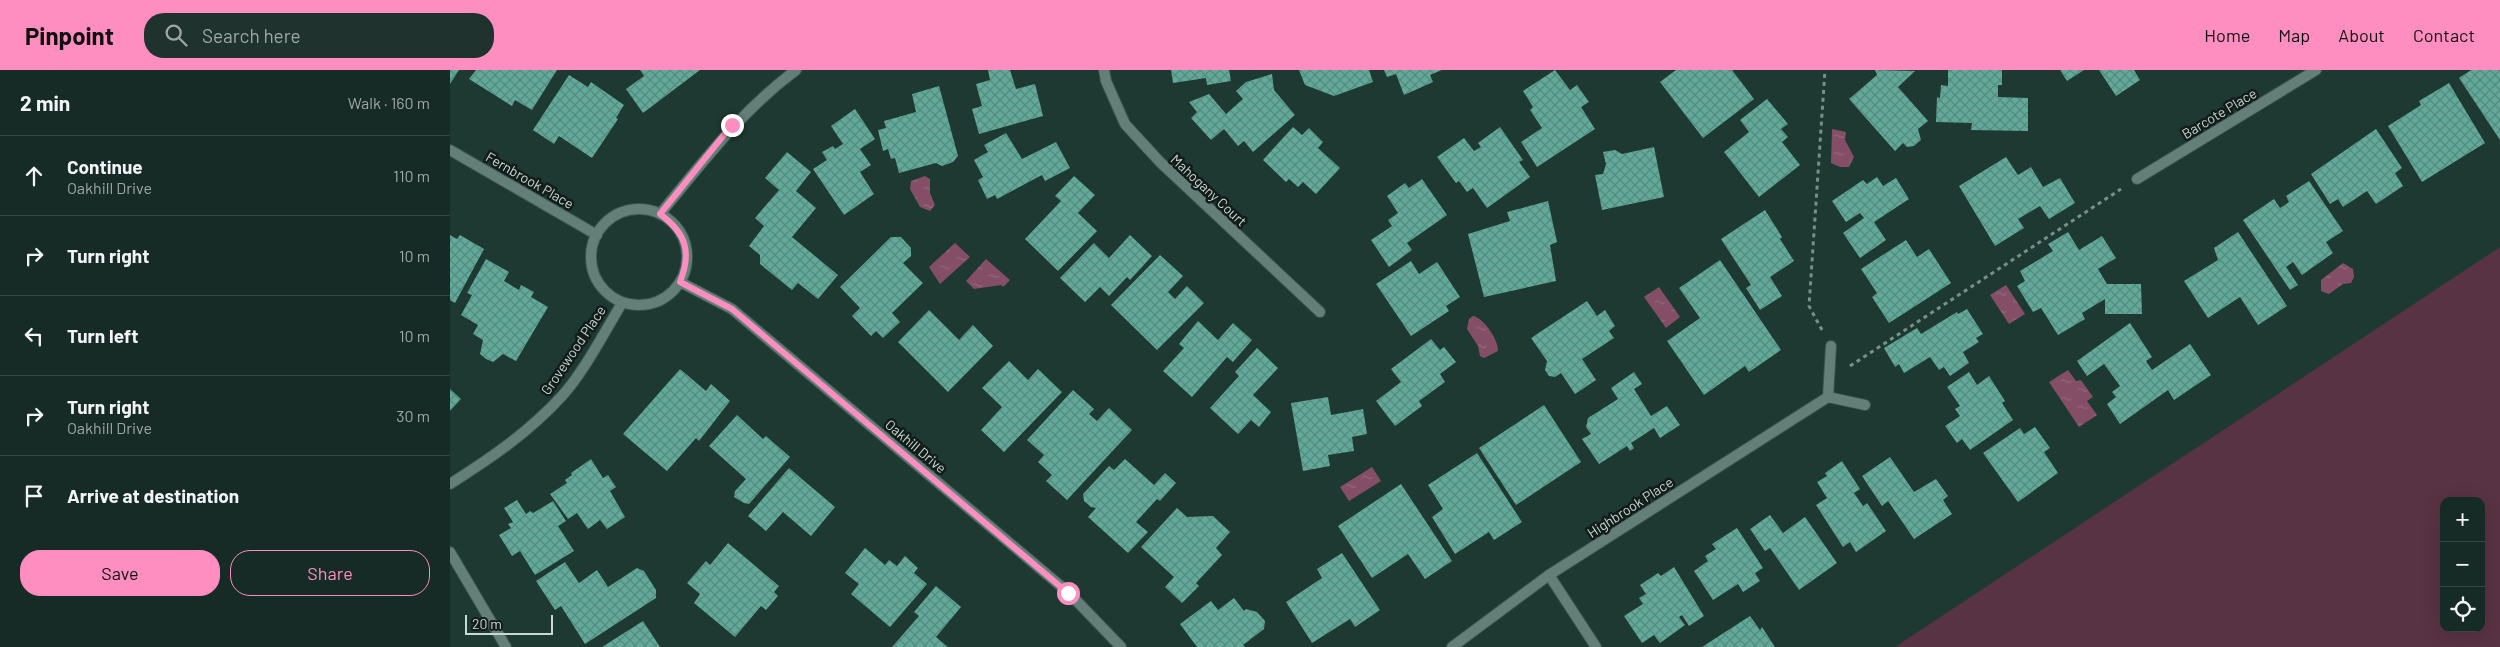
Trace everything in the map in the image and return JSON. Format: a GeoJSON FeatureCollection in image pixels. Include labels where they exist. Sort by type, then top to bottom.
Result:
{"type":"FeatureCollection","features":[{"type":"Feature","properties":{"kind":"street"},"geometry":{"type":"LineString","coordinates":[[660,214],[732,125],[766,93],[796,70]]}},
{"type":"Feature","properties":{"kind":"street","name":"Mahogany Court"},"geometry":{"type":"LineString","coordinates":[[1104,70],[1106,81],[1125,124],[1160,162],[1320,312]]}},
{"type":"Feature","properties":{"kind":"street","name":"Barcote Place"},"geometry":{"type":"LineString","coordinates":[[2136,179],[2316,70]]}},
{"type":"Feature","properties":{"kind":"street","name":"Fernbrook Place"},"geometry":{"type":"LineString","coordinates":[[450,150],[597,235]]}},
{"type":"Feature","properties":{"kind":"street"},"geometry":{"type":"LineString","coordinates":[[632,210],[646,210],[660,214],[673,224],[682,236],[687,251],[686,267],[680,282],[672,292],[648,305],[622,303],[608,294],[597,282],[592,266],[592,250],[597,235],[606,223],[618,214],[632,210]]}},
{"type":"Feature","properties":{"kind":"street","name":"Oakhill Drive"},"geometry":{"type":"LineString","coordinates":[[680,282],[732,309],[1068,593],[1121,647]]}},
{"type":"Feature","properties":{"kind":"street","name":"Grovewood Place"},"geometry":{"type":"LineString","coordinates":[[450,484],[525,433],[563,395],[622,303]]}},
{"type":"Feature","properties":{"kind":"street"},"geometry":{"type":"LineString","coordinates":[[1831,346],[1828,397],[1864,406]]}},
{"type":"Feature","properties":{"kind":"street","name":"Highbrook Place"},"geometry":{"type":"LineString","coordinates":[[1452,647],[1549,576],[1828,397]]}},
{"type":"Feature","properties":{"kind":"street"},"geometry":{"type":"LineString","coordinates":[[450,552],[506,647]]}},
{"type":"Feature","properties":{"kind":"street"},"geometry":{"type":"LineString","coordinates":[[1549,576],[1596,647]]}},
{"type":"Feature","properties":{"kind":"path"},"geometry":{"type":"LineString","coordinates":[[1825,70],[1809,306],[1831,346]]}},
{"type":"Feature","properties":{"kind":"path"},"geometry":{"type":"LineString","coordinates":[[1829,380],[2136,179]]}},
{"type":"Feature","properties":{"kind":"shaded area"},"geometry":{"type":"Polygon","coordinates":[[[2500,247],[2500,647],[1895,647],[2500,247]]]}},
{"type":"Feature","properties":{"kind":"water"},"geometry":{"type":"Polygon","coordinates":[[[1832,129],[1846,132],[1845,140],[1854,157],[1849,167],[1840,167],[1831,163],[1832,129]]]}},
{"type":"Feature","properties":{"kind":"water"},"geometry":{"type":"Polygon","coordinates":[[[925,176],[930,179],[930,193],[935,205],[930,211],[920,207],[910,189],[911,181],[925,176]]]}},
{"type":"Feature","properties":{"kind":"water"},"geometry":{"type":"Polygon","coordinates":[[[955,243],[970,257],[940,284],[929,267],[955,243]]]}},
{"type":"Feature","properties":{"kind":"water"},"geometry":{"type":"Polygon","coordinates":[[[986,259],[1010,280],[1003,287],[1001,285],[974,289],[966,281],[986,259]]]}},
{"type":"Feature","properties":{"kind":"water"},"geometry":{"type":"Polygon","coordinates":[[[2343,263],[2353,269],[2354,277],[2351,283],[2343,284],[2329,294],[2321,291],[2321,280],[2343,263]]]}},
{"type":"Feature","properties":{"kind":"water"},"geometry":{"type":"Polygon","coordinates":[[[2006,285],[2025,314],[2009,324],[1990,295],[2006,285]]]}},
{"type":"Feature","properties":{"kind":"water"},"geometry":{"type":"Polygon","coordinates":[[[1659,287],[1680,317],[1666,328],[1644,297],[1659,287]]]}},
{"type":"Feature","properties":{"kind":"water"},"geometry":{"type":"Polygon","coordinates":[[[1473,316],[1486,325],[1498,347],[1498,351],[1484,358],[1480,356],[1478,346],[1467,329],[1469,319],[1473,316]]]}},
{"type":"Feature","properties":{"kind":"water"},"geometry":{"type":"Polygon","coordinates":[[[2068,370],[2076,381],[2081,380],[2093,397],[2087,401],[2097,415],[2079,427],[2049,382],[2068,370]]]}},
{"type":"Feature","properties":{"kind":"water"},"geometry":{"type":"Polygon","coordinates":[[[1372,467],[1381,481],[1349,501],[1340,487],[1372,467]]]}},
{"type":"Feature","properties":{"kind":"building"},"geometry":{"type":"Polygon","coordinates":[[[450,70],[459,70],[450,84],[450,70]]]}},
{"type":"Feature","properties":{"kind":"building"},"geometry":{"type":"Polygon","coordinates":[[[476,70],[557,70],[532,110],[515,100],[512,106],[469,79],[476,70]]]}},
{"type":"Feature","properties":{"kind":"building"},"geometry":{"type":"Polygon","coordinates":[[[640,70],[700,70],[643,113],[626,89],[644,76],[640,70]]]}},
{"type":"Feature","properties":{"kind":"building"},"geometry":{"type":"Polygon","coordinates":[[[988,70],[1010,70],[1016,89],[1035,84],[1043,116],[979,134],[972,109],[982,106],[976,84],[990,80],[988,70]]]}},
{"type":"Feature","properties":{"kind":"building"},"geometry":{"type":"Polygon","coordinates":[[[1171,70],[1229,70],[1231,81],[1207,85],[1206,78],[1173,83],[1171,70]]]}},
{"type":"Feature","properties":{"kind":"building"},"geometry":{"type":"Polygon","coordinates":[[[1299,70],[1369,70],[1373,82],[1334,96],[1305,85],[1299,70]]]}},
{"type":"Feature","properties":{"kind":"building"},"geometry":{"type":"Polygon","coordinates":[[[1384,70],[1442,70],[1430,75],[1433,82],[1404,95],[1396,74],[1387,77],[1384,70]]]}},
{"type":"Feature","properties":{"kind":"building"},"geometry":{"type":"Polygon","coordinates":[[[1555,70],[1570,90],[1577,85],[1589,102],[1581,107],[1595,129],[1537,167],[1521,142],[1542,128],[1530,110],[1533,107],[1523,91],[1555,70]]]}},
{"type":"Feature","properties":{"kind":"building"},"geometry":{"type":"Polygon","coordinates":[[[1676,70],[1732,70],[1754,99],[1703,138],[1660,82],[1676,70]]]}},
{"type":"Feature","properties":{"kind":"building"},"geometry":{"type":"Polygon","coordinates":[[[1875,70],[1915,71],[1898,87],[1928,121],[1918,129],[1921,140],[1914,146],[1907,147],[1903,143],[1895,151],[1849,99],[1877,75],[1875,70]]]}},
{"type":"Feature","properties":{"kind":"building"},"geometry":{"type":"Polygon","coordinates":[[[1948,70],[2002,70],[2002,85],[1998,85],[1998,97],[2028,98],[2028,131],[1971,130],[1972,123],[1936,122],[1937,97],[1940,98],[1941,85],[1948,86],[1948,70]]]}},
{"type":"Feature","properties":{"kind":"building"},"geometry":{"type":"Polygon","coordinates":[[[2060,70],[2084,70],[2067,81],[2060,70]]]}},
{"type":"Feature","properties":{"kind":"building"},"geometry":{"type":"Polygon","coordinates":[[[2099,70],[2134,70],[2140,80],[2116,96],[2099,70]]]}},
{"type":"Feature","properties":{"kind":"building"},"geometry":{"type":"Polygon","coordinates":[[[2471,70],[2500,70],[2500,140],[2459,78],[2471,70]]]}},
{"type":"Feature","properties":{"kind":"building"},"geometry":{"type":"Polygon","coordinates":[[[1272,74],[1274,90],[1295,115],[1253,152],[1244,141],[1238,146],[1224,129],[1211,140],[1191,118],[1197,112],[1189,102],[1209,94],[1226,114],[1243,99],[1236,91],[1246,82],[1272,74]]]}},
{"type":"Feature","properties":{"kind":"building"},"geometry":{"type":"Polygon","coordinates":[[[569,75],[588,87],[591,82],[624,105],[616,118],[618,119],[592,158],[559,136],[554,144],[533,130],[569,75]]]}},
{"type":"Feature","properties":{"kind":"building"},"geometry":{"type":"Polygon","coordinates":[[[2449,83],[2485,143],[2422,182],[2388,126],[2421,105],[2419,101],[2449,83]]]}},
{"type":"Feature","properties":{"kind":"building"},"geometry":{"type":"Polygon","coordinates":[[[939,86],[958,156],[953,162],[942,166],[936,163],[899,173],[895,158],[891,159],[888,149],[883,151],[878,130],[886,128],[884,121],[916,112],[912,94],[939,86]]]}},
{"type":"Feature","properties":{"kind":"building"},"geometry":{"type":"Polygon","coordinates":[[[1767,99],[1788,124],[1781,129],[1788,137],[1782,142],[1800,165],[1759,197],[1724,152],[1749,132],[1740,120],[1767,99]]]}},
{"type":"Feature","properties":{"kind":"building"},"geometry":{"type":"Polygon","coordinates":[[[855,109],[875,139],[860,149],[871,165],[860,172],[874,194],[844,215],[813,169],[827,160],[822,152],[833,146],[835,149],[843,144],[831,126],[855,109]]]}},
{"type":"Feature","properties":{"kind":"building"},"geometry":{"type":"Polygon","coordinates":[[[1293,127],[1302,135],[1309,128],[1323,142],[1318,148],[1340,168],[1316,194],[1303,182],[1298,187],[1289,179],[1286,182],[1263,160],[1293,127]]]}},
{"type":"Feature","properties":{"kind":"building"},"geometry":{"type":"Polygon","coordinates":[[[1500,127],[1523,160],[1519,162],[1530,177],[1487,208],[1473,188],[1467,192],[1459,181],[1456,183],[1437,157],[1464,138],[1474,151],[1481,147],[1478,143],[1500,127]]]}},
{"type":"Feature","properties":{"kind":"building"},"geometry":{"type":"Polygon","coordinates":[[[2376,129],[2402,168],[2395,173],[2403,186],[2376,204],[2367,191],[2343,207],[2338,199],[2330,204],[2311,174],[2376,129]]]}},
{"type":"Feature","properties":{"kind":"building"},"geometry":{"type":"Polygon","coordinates":[[[1006,133],[1022,159],[1056,142],[1070,168],[1045,181],[1042,175],[997,199],[995,195],[987,199],[978,180],[983,177],[974,160],[988,152],[984,145],[1006,133]]]}},
{"type":"Feature","properties":{"kind":"building"},"geometry":{"type":"Polygon","coordinates":[[[1654,147],[1664,197],[1602,210],[1595,175],[1603,174],[1606,164],[1603,152],[1615,150],[1622,154],[1654,147]]]}},
{"type":"Feature","properties":{"kind":"building"},"geometry":{"type":"Polygon","coordinates":[[[787,152],[811,172],[796,191],[816,208],[792,237],[838,275],[818,299],[798,283],[792,290],[760,264],[760,255],[749,246],[764,226],[755,218],[779,190],[765,178],[787,152]]]}},
{"type":"Feature","properties":{"kind":"building"},"geometry":{"type":"Polygon","coordinates":[[[2006,157],[2018,175],[2031,167],[2043,187],[2060,178],[2075,203],[2049,219],[2040,206],[2018,219],[2024,228],[1995,246],[1959,186],[2006,157]]]}},
{"type":"Feature","properties":{"kind":"building"},"geometry":{"type":"Polygon","coordinates":[[[1074,176],[1095,195],[1078,213],[1097,231],[1058,271],[1025,239],[1061,201],[1055,196],[1074,176]]]}},
{"type":"Feature","properties":{"kind":"building"},"geometry":{"type":"Polygon","coordinates":[[[1877,177],[1883,186],[1896,178],[1909,199],[1874,222],[1886,240],[1860,258],[1843,233],[1864,218],[1860,213],[1846,222],[1832,201],[1863,180],[1867,184],[1877,177]]]}},
{"type":"Feature","properties":{"kind":"building"},"geometry":{"type":"Polygon","coordinates":[[[1422,179],[1447,215],[1407,243],[1412,250],[1389,267],[1371,240],[1392,226],[1388,220],[1398,213],[1387,196],[1405,183],[1409,188],[1422,179]]]}},
{"type":"Feature","properties":{"kind":"building"},"geometry":{"type":"Polygon","coordinates":[[[2309,181],[2343,231],[2326,242],[2333,253],[2302,275],[2293,262],[2286,267],[2298,285],[2290,290],[2243,220],[2274,199],[2280,208],[2289,202],[2286,196],[2309,181]]]}},
{"type":"Feature","properties":{"kind":"building"},"geometry":{"type":"Polygon","coordinates":[[[1548,201],[1557,242],[1550,245],[1556,281],[1484,297],[1468,234],[1510,221],[1507,212],[1548,201]]]}},
{"type":"Feature","properties":{"kind":"building"},"geometry":{"type":"Polygon","coordinates":[[[1765,210],[1794,261],[1770,277],[1782,296],[1760,310],[1746,288],[1751,285],[1721,239],[1765,210]]]}},
{"type":"Feature","properties":{"kind":"building"},"geometry":{"type":"Polygon","coordinates":[[[2068,232],[2079,250],[2102,236],[2116,258],[2098,269],[2107,284],[2141,284],[2142,314],[2105,314],[2105,299],[2082,313],[2085,319],[2058,335],[2041,308],[2033,312],[2017,286],[2025,281],[2020,271],[2053,251],[2048,244],[2068,232]]]}},
{"type":"Feature","properties":{"kind":"building"},"geometry":{"type":"Polygon","coordinates":[[[2238,232],[2287,306],[2258,325],[2240,297],[2208,318],[2184,281],[2218,260],[2214,248],[2238,232]]]}},
{"type":"Feature","properties":{"kind":"building"},"geometry":{"type":"Polygon","coordinates":[[[450,235],[457,239],[460,235],[484,249],[455,303],[450,300],[450,235]]]}},
{"type":"Feature","properties":{"kind":"building"},"geometry":{"type":"Polygon","coordinates":[[[1130,235],[1152,256],[1130,280],[1127,277],[1109,296],[1100,287],[1085,302],[1060,278],[1094,243],[1109,258],[1130,235]]]}},
{"type":"Feature","properties":{"kind":"building"},"geometry":{"type":"Polygon","coordinates":[[[891,237],[901,237],[911,248],[911,256],[903,263],[923,283],[892,313],[900,322],[883,338],[876,331],[871,336],[852,316],[860,308],[840,287],[891,237]]]}},
{"type":"Feature","properties":{"kind":"building"},"geometry":{"type":"Polygon","coordinates":[[[1906,240],[1917,257],[1929,249],[1951,283],[1889,323],[1872,297],[1877,293],[1861,269],[1906,240]]]}},
{"type":"Feature","properties":{"kind":"building"},"geometry":{"type":"Polygon","coordinates":[[[1160,255],[1183,276],[1168,292],[1175,299],[1187,286],[1204,303],[1157,350],[1111,305],[1160,255]]]}},
{"type":"Feature","properties":{"kind":"building"},"geometry":{"type":"Polygon","coordinates":[[[486,259],[509,272],[504,281],[519,290],[521,285],[534,292],[531,297],[548,307],[516,361],[503,354],[493,362],[480,354],[483,340],[473,334],[478,325],[461,315],[472,295],[467,293],[486,259]]]}},
{"type":"Feature","properties":{"kind":"building"},"geometry":{"type":"Polygon","coordinates":[[[1720,260],[1781,350],[1749,372],[1745,366],[1704,395],[1667,341],[1700,318],[1679,288],[1720,260]]]}},
{"type":"Feature","properties":{"kind":"building"},"geometry":{"type":"Polygon","coordinates":[[[1411,261],[1419,274],[1437,262],[1460,297],[1446,306],[1449,311],[1411,336],[1376,284],[1411,261]]]}},
{"type":"Feature","properties":{"kind":"building"},"geometry":{"type":"Polygon","coordinates":[[[1587,301],[1597,316],[1605,310],[1615,326],[1609,331],[1614,338],[1582,359],[1596,380],[1575,394],[1561,373],[1555,377],[1549,376],[1545,370],[1547,361],[1531,338],[1587,301]]]}},
{"type":"Feature","properties":{"kind":"building"},"geometry":{"type":"Polygon","coordinates":[[[1967,309],[1983,334],[1976,338],[1979,342],[1963,352],[1969,363],[1950,376],[1944,367],[1939,370],[1930,357],[1904,373],[1899,364],[1895,367],[1884,348],[1917,328],[1921,334],[1957,312],[1958,314],[1967,309]]]}},
{"type":"Feature","properties":{"kind":"building"},"geometry":{"type":"Polygon","coordinates":[[[929,310],[959,340],[973,325],[993,346],[948,392],[898,342],[929,310]]]}},
{"type":"Feature","properties":{"kind":"building"},"geometry":{"type":"Polygon","coordinates":[[[1198,321],[1218,340],[1233,323],[1252,340],[1233,362],[1227,357],[1192,397],[1163,371],[1184,348],[1179,344],[1198,321]]]}},
{"type":"Feature","properties":{"kind":"building"},"geometry":{"type":"Polygon","coordinates":[[[2130,323],[2152,357],[2146,361],[2152,370],[2190,344],[2211,375],[2174,400],[2168,390],[2120,424],[2107,404],[2116,397],[2112,392],[2120,386],[2104,364],[2087,376],[2077,361],[2130,323]]]}},
{"type":"Feature","properties":{"kind":"building"},"geometry":{"type":"Polygon","coordinates":[[[1431,339],[1440,350],[1444,347],[1456,362],[1440,374],[1445,382],[1419,401],[1422,406],[1395,426],[1376,401],[1401,382],[1391,369],[1431,339]]]}},
{"type":"Feature","properties":{"kind":"building"},"geometry":{"type":"Polygon","coordinates":[[[1257,348],[1278,368],[1253,395],[1271,412],[1259,427],[1251,420],[1238,434],[1210,408],[1239,376],[1235,372],[1257,348]]]}},
{"type":"Feature","properties":{"kind":"building"},"geometry":{"type":"Polygon","coordinates":[[[1009,361],[1028,380],[1038,369],[1062,392],[1004,452],[981,430],[1002,407],[982,388],[1009,361]]]}},
{"type":"Feature","properties":{"kind":"building"},"geometry":{"type":"Polygon","coordinates":[[[680,369],[706,391],[711,384],[730,401],[699,441],[696,438],[667,471],[623,434],[680,369]]]}},
{"type":"Feature","properties":{"kind":"building"},"geometry":{"type":"Polygon","coordinates":[[[1634,372],[1642,384],[1634,389],[1651,416],[1667,406],[1680,425],[1660,438],[1654,428],[1631,443],[1634,448],[1630,451],[1627,446],[1599,464],[1582,439],[1591,434],[1586,427],[1588,418],[1618,399],[1611,388],[1634,372]]]}},
{"type":"Feature","properties":{"kind":"building"},"geometry":{"type":"Polygon","coordinates":[[[1969,372],[1977,385],[1989,376],[2005,401],[2002,403],[2013,420],[1970,450],[1962,439],[1957,443],[1945,426],[1960,416],[1955,409],[1960,406],[1947,387],[1969,372]]]}},
{"type":"Feature","properties":{"kind":"building"},"geometry":{"type":"Polygon","coordinates":[[[450,389],[461,399],[450,411],[450,389]]]}},
{"type":"Feature","properties":{"kind":"building"},"geometry":{"type":"Polygon","coordinates":[[[1073,390],[1094,409],[1089,414],[1097,421],[1109,408],[1132,430],[1067,500],[1046,481],[1052,475],[1038,462],[1044,455],[1027,440],[1073,390]]]}},
{"type":"Feature","properties":{"kind":"building"},"geometry":{"type":"Polygon","coordinates":[[[1328,397],[1331,415],[1363,409],[1367,434],[1352,437],[1354,451],[1328,455],[1330,466],[1303,471],[1291,403],[1328,397]]]}},
{"type":"Feature","properties":{"kind":"building"},"geometry":{"type":"Polygon","coordinates":[[[1544,405],[1581,462],[1516,505],[1479,448],[1544,405]]]}},
{"type":"Feature","properties":{"kind":"building"},"geometry":{"type":"Polygon","coordinates":[[[737,415],[763,439],[766,436],[790,457],[749,504],[734,497],[735,491],[746,479],[709,446],[737,415]]]}},
{"type":"Feature","properties":{"kind":"building"},"geometry":{"type":"Polygon","coordinates":[[[2035,427],[2050,448],[2044,452],[2058,473],[2018,502],[1983,453],[2020,428],[2024,434],[2035,427]]]}},
{"type":"Feature","properties":{"kind":"building"},"geometry":{"type":"Polygon","coordinates":[[[1477,453],[1522,522],[1494,540],[1489,532],[1455,554],[1432,517],[1443,509],[1428,485],[1477,453]]]}},
{"type":"Feature","properties":{"kind":"building"},"geometry":{"type":"Polygon","coordinates":[[[1890,457],[1914,492],[1936,479],[1948,496],[1943,500],[1952,514],[1914,539],[1888,501],[1882,506],[1862,476],[1890,457]]]}},
{"type":"Feature","properties":{"kind":"building"},"geometry":{"type":"Polygon","coordinates":[[[591,459],[603,478],[608,475],[616,487],[610,491],[625,517],[607,529],[600,520],[588,529],[577,513],[568,519],[550,494],[567,483],[565,480],[572,475],[571,473],[591,459]]]}},
{"type":"Feature","properties":{"kind":"building"},"geometry":{"type":"Polygon","coordinates":[[[1125,459],[1154,485],[1165,473],[1176,483],[1160,501],[1157,499],[1136,522],[1148,532],[1128,553],[1088,517],[1096,508],[1091,507],[1084,501],[1083,494],[1109,466],[1114,470],[1125,459]]]}},
{"type":"Feature","properties":{"kind":"building"},"geometry":{"type":"Polygon","coordinates":[[[1842,461],[1860,489],[1854,493],[1863,506],[1867,503],[1886,531],[1856,552],[1850,542],[1843,547],[1816,505],[1827,498],[1817,482],[1827,476],[1825,473],[1842,461]]]}},
{"type":"Feature","properties":{"kind":"building"},"geometry":{"type":"Polygon","coordinates":[[[789,468],[835,507],[811,536],[783,512],[766,531],[748,516],[789,468]]]}},
{"type":"Feature","properties":{"kind":"building"},"geometry":{"type":"Polygon","coordinates":[[[1401,484],[1452,561],[1425,579],[1408,554],[1372,578],[1338,526],[1401,484]]]}},
{"type":"Feature","properties":{"kind":"building"},"geometry":{"type":"Polygon","coordinates":[[[517,500],[526,514],[530,511],[533,513],[553,501],[566,521],[558,526],[574,551],[535,575],[520,551],[512,556],[499,535],[511,528],[508,524],[513,522],[504,508],[517,500]]]}},
{"type":"Feature","properties":{"kind":"building"},"geometry":{"type":"Polygon","coordinates":[[[1177,508],[1187,517],[1213,516],[1230,532],[1216,548],[1222,555],[1196,583],[1199,586],[1182,603],[1165,587],[1174,577],[1141,547],[1177,508]]]}},
{"type":"Feature","properties":{"kind":"building"},"geometry":{"type":"Polygon","coordinates":[[[1770,515],[1783,533],[1805,517],[1837,563],[1799,590],[1770,548],[1765,551],[1750,529],[1770,515]]]}},
{"type":"Feature","properties":{"kind":"building"},"geometry":{"type":"Polygon","coordinates":[[[1737,528],[1763,568],[1755,573],[1760,581],[1743,592],[1738,584],[1713,600],[1694,571],[1708,561],[1705,556],[1716,549],[1712,544],[1737,528]]]}},
{"type":"Feature","properties":{"kind":"building"},"geometry":{"type":"Polygon","coordinates":[[[728,543],[779,586],[774,592],[778,596],[766,610],[761,606],[735,637],[694,603],[700,594],[687,583],[706,561],[710,565],[728,543]]]}},
{"type":"Feature","properties":{"kind":"building"},"geometry":{"type":"Polygon","coordinates":[[[865,548],[885,565],[889,560],[897,566],[905,556],[918,568],[914,573],[927,584],[890,627],[851,594],[859,584],[845,573],[865,548]]]}},
{"type":"Feature","properties":{"kind":"building"},"geometry":{"type":"Polygon","coordinates":[[[1342,553],[1380,610],[1355,627],[1350,619],[1312,643],[1286,602],[1322,578],[1317,569],[1342,553]]]}},
{"type":"Feature","properties":{"kind":"building"},"geometry":{"type":"Polygon","coordinates":[[[565,562],[579,583],[597,570],[608,587],[637,568],[644,571],[656,590],[656,598],[585,644],[561,606],[555,610],[536,581],[565,562]]]}},
{"type":"Feature","properties":{"kind":"building"},"geometry":{"type":"Polygon","coordinates":[[[1674,567],[1704,616],[1689,626],[1682,615],[1679,617],[1685,625],[1660,643],[1654,635],[1642,643],[1624,616],[1643,604],[1639,598],[1646,594],[1640,585],[1658,573],[1661,576],[1674,567]]]}},
{"type":"Feature","properties":{"kind":"building"},"geometry":{"type":"Polygon","coordinates":[[[936,586],[961,607],[936,637],[948,647],[892,647],[919,616],[914,612],[936,586]]]}},
{"type":"Feature","properties":{"kind":"building"},"geometry":{"type":"Polygon","coordinates":[[[1234,598],[1244,611],[1246,609],[1257,612],[1265,621],[1264,629],[1243,645],[1245,647],[1197,647],[1180,624],[1211,601],[1218,610],[1234,598]]]}},
{"type":"Feature","properties":{"kind":"building"},"geometry":{"type":"Polygon","coordinates":[[[1750,616],[1760,630],[1762,627],[1775,647],[1702,647],[1750,616]]]}},
{"type":"Feature","properties":{"kind":"building"},"geometry":{"type":"Polygon","coordinates":[[[643,621],[660,647],[602,647],[643,621]]]}},
{"type":"Feature","properties":{"kind":"route"},"geometry":{"type":"LineString","coordinates":[[732,125],[660,214],[673,224],[682,236],[687,251],[686,267],[680,282],[732,309],[1068,593]]}}]}
